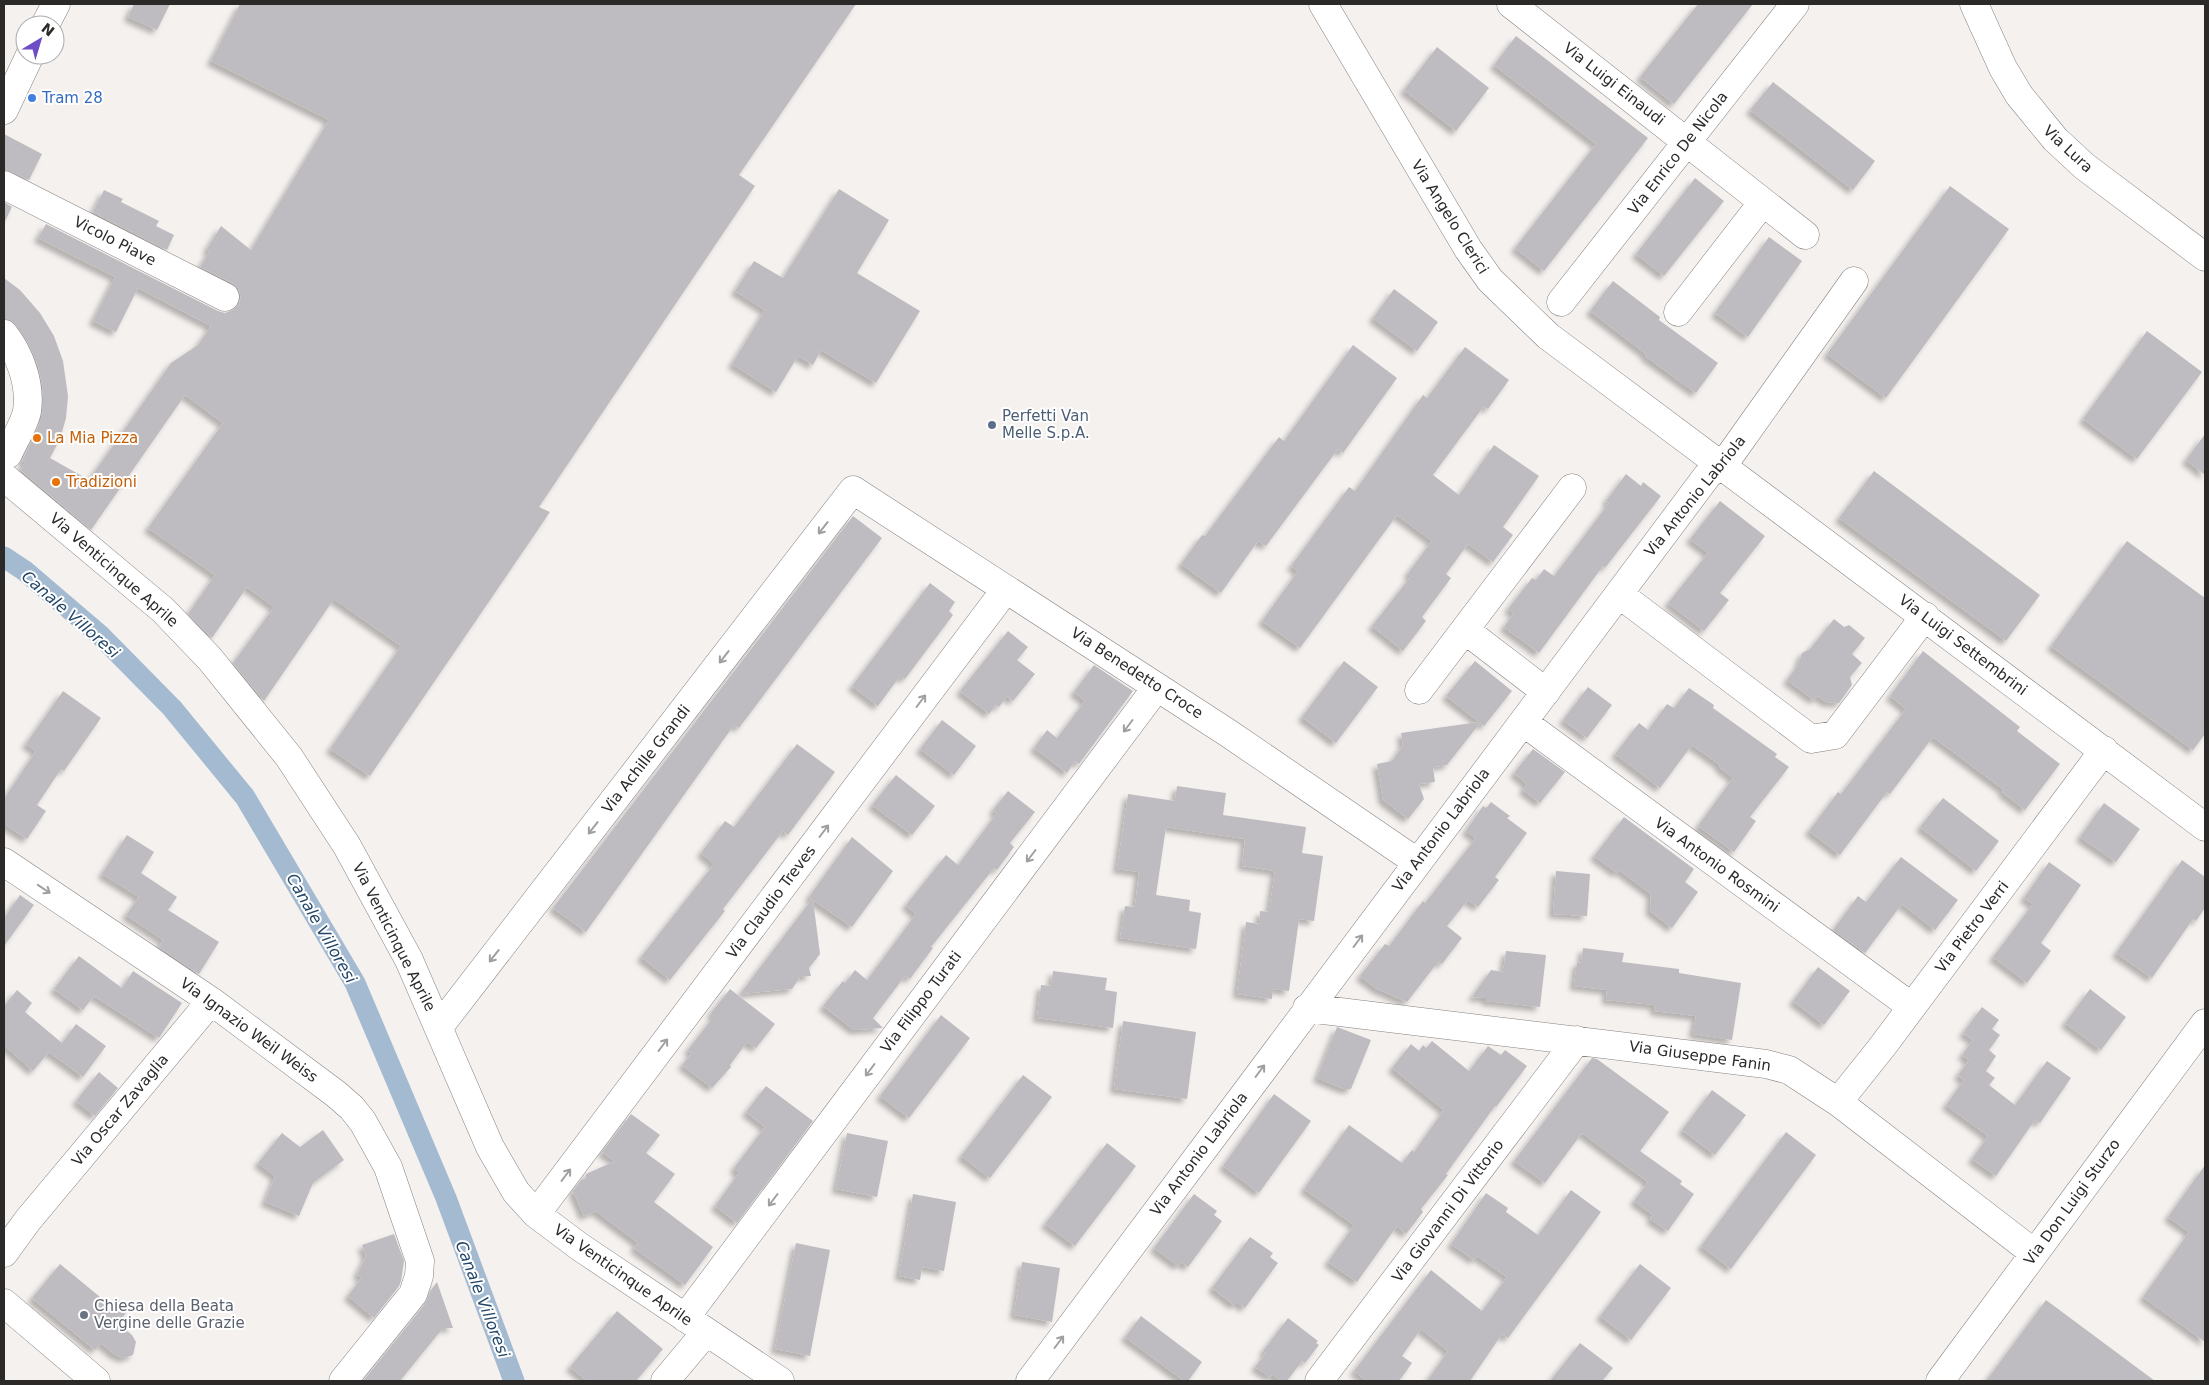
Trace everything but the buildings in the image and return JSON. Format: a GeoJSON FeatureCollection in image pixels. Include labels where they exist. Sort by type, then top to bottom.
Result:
{"type":"FeatureCollection","features":[{"type":"Feature","properties":{"kind":"street","name":"Via Angelo Clerici"},"geometry":{"type":"LineString","coordinates":[[1323,4],[1433,193],[1490,280],[1548,336],[1719,464]]}},
{"type":"Feature","properties":{"kind":"street","name":"Via Luigi Einaudi"},"geometry":{"type":"LineString","coordinates":[[1511,4],[1805,235]]}},
{"type":"Feature","properties":{"kind":"street","name":"Via Enrico De Nicola"},"geometry":{"type":"LineString","coordinates":[[1561,302],[1795,4]]}},
{"type":"Feature","properties":{"kind":"street","name":"Via Lura"},"geometry":{"type":"LineString","coordinates":[[1974,4],[2011,81],[2036,118],[2055,139],[2084,166],[2205,257]]}},
{"type":"Feature","properties":{"kind":"street"},"geometry":{"type":"LineString","coordinates":[[5,106],[25,65]]}},
{"type":"Feature","properties":{"kind":"street","name":"Vicolo Piave"},"geometry":{"type":"LineString","coordinates":[[4,185],[225,297]]}},
{"type":"Feature","properties":{"kind":"street"},"geometry":{"type":"LineString","coordinates":[[1678,312],[1763,202]]}},
{"type":"Feature","properties":{"kind":"street","name":"Via Antonio Labriola"},"geometry":{"type":"LineString","coordinates":[[1030,1381],[1307,1008],[1707,476],[1731,454],[1854,281]]}},
{"type":"Feature","properties":{"kind":"street"},"geometry":{"type":"LineString","coordinates":[[4,334],[14,347],[26,380],[27,412],[8,454],[4,451]]}},
{"type":"Feature","properties":{"kind":"street","name":"Via Luigi Settembrini"},"geometry":{"type":"LineString","coordinates":[[1719,464],[2205,826]]}},
{"type":"Feature","properties":{"kind":"street","name":"Via Venticinque Aprile"},"geometry":{"type":"LineString","coordinates":[[4,477],[163,610],[210,659],[289,757],[346,846],[409,960],[468,1098],[500,1167],[516,1192],[536,1214],[580,1247],[780,1381]]}},
{"type":"Feature","properties":{"kind":"street"},"geometry":{"type":"LineString","coordinates":[[1419,690],[1572,488]]}},
{"type":"Feature","properties":{"kind":"street","name":"Via Achille Grandi"},"geometry":{"type":"LineString","coordinates":[[439,1028],[853,490]]}},
{"type":"Feature","properties":{"kind":"street","name":"Via Benedetto Croce"},"geometry":{"type":"LineString","coordinates":[[853,490],[1236,738],[1417,862]]}},
{"type":"Feature","properties":{"kind":"street","name":"Via Claudio Treves"},"geometry":{"type":"LineString","coordinates":[[536,1214],[1006,589]]}},
{"type":"Feature","properties":{"kind":"street"},"geometry":{"type":"LineString","coordinates":[[1619,594],[1811,738],[1835,735],[1925,616]]}},
{"type":"Feature","properties":{"kind":"street"},"geometry":{"type":"LineString","coordinates":[[1465,630],[1546,692]]}},
{"type":"Feature","properties":{"kind":"street","name":"Via Filippo Turati"},"geometry":{"type":"LineString","coordinates":[[664,1381],[696,1325],[1157,687]]}},
{"type":"Feature","properties":{"kind":"street","name":"Via Antonio Rosmini"},"geometry":{"type":"LineString","coordinates":[[1523,722],[1912,1007]]}},
{"type":"Feature","properties":{"kind":"street","name":"Via Pietro Verri"},"geometry":{"type":"LineString","coordinates":[[1838,1102],[1882,1047],[2104,750]]}},
{"type":"Feature","properties":{"kind":"street","name":"Via Ignazio Weil Weiss"},"geometry":{"type":"LineString","coordinates":[[4,862],[211,1001],[336,1094],[364,1122],[388,1167],[420,1261],[419,1276],[412,1294],[343,1381]]}},
{"type":"Feature","properties":{"kind":"street","name":"Via Oscar Zavaglia"},"geometry":{"type":"LineString","coordinates":[[4,1253],[28,1220],[211,1001]]}},
{"type":"Feature","properties":{"kind":"street","name":"Via Giuseppe Fanin"},"geometry":{"type":"LineString","coordinates":[[1307,1008],[1766,1064],[1789,1070],[1838,1102],[2034,1253]]}},
{"type":"Feature","properties":{"kind":"street","name":"Via Don Luigi Sturzo"},"geometry":{"type":"LineString","coordinates":[[1940,1381],[2205,1023]]}},
{"type":"Feature","properties":{"kind":"street","name":"Via Giovanni Di Vittorio"},"geometry":{"type":"LineString","coordinates":[[1319,1381],[1577,1040]]}},
{"type":"Feature","properties":{"kind":"street","name":"Via Oscar Zavaglia"},"geometry":{"type":"LineString","coordinates":[[4,1235],[12,1232],[28,1220]]}},
{"type":"Feature","properties":{"kind":"street"},"geometry":{"type":"LineString","coordinates":[[4,1303],[96,1381]]}},
{"type":"Feature","properties":{"kind":"waterway","name":"Canale Villoresi"},"geometry":{"type":"LineString","coordinates":[[4,557],[25,571],[101,636],[172,708],[245,797],[355,983],[446,1198],[514,1381]]}},
{"type":"Feature","properties":{"kind":"place","name":"Tram 28"},"geometry":{"type":"Point","coordinates":[32,98]}},
{"type":"Feature","properties":{"kind":"place","name":"Perfetti Van Melle S.p.A."},"geometry":{"type":"Point","coordinates":[992,425]}},
{"type":"Feature","properties":{"kind":"place","name":"La Mia Pizza"},"geometry":{"type":"Point","coordinates":[37,438]}},
{"type":"Feature","properties":{"kind":"place","name":"Tradizioni"},"geometry":{"type":"Point","coordinates":[56,482]}},
{"type":"Feature","properties":{"kind":"place","name":"Chiesa della Beata Vergine delle Grazie"},"geometry":{"type":"Point","coordinates":[84,1315]}}]}
